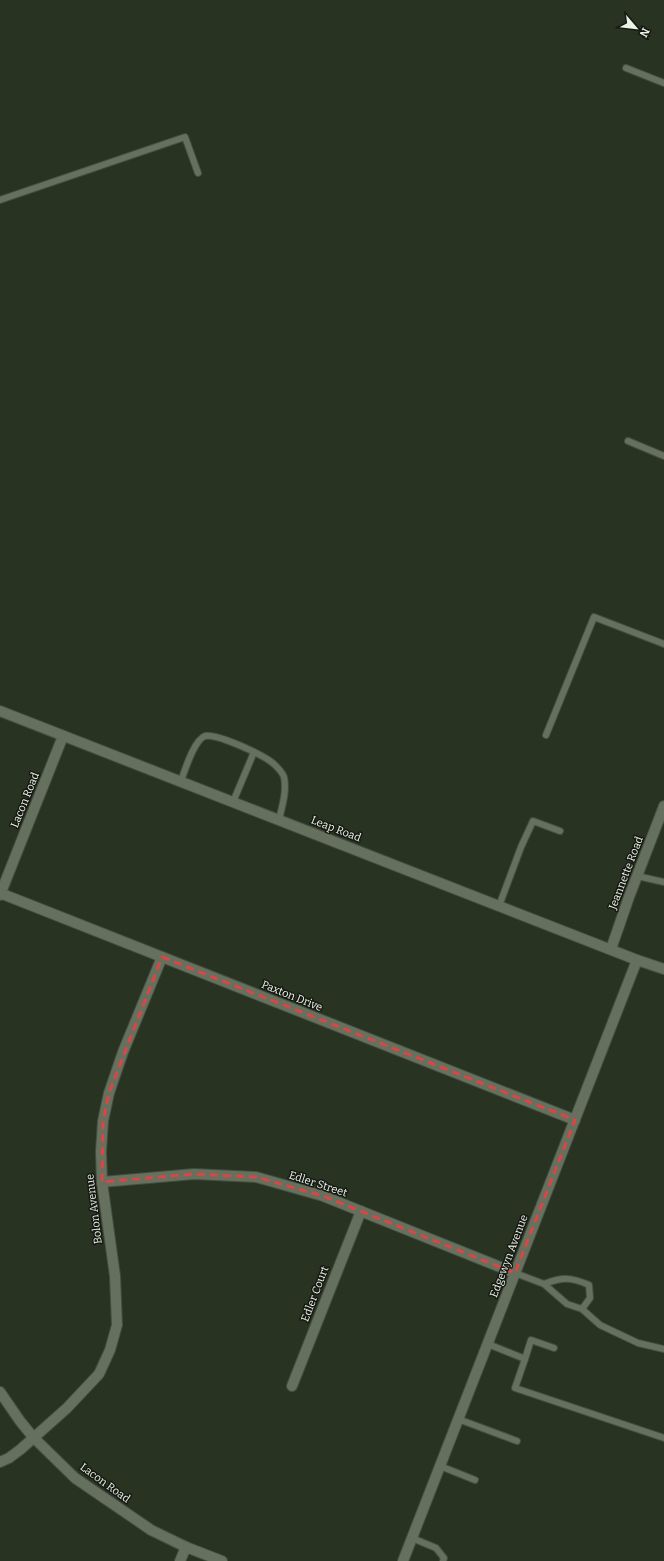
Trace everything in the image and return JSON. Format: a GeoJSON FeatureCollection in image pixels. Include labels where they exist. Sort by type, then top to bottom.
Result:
{"type":"FeatureCollection","features":[{"type":"Feature","properties":{"kind":"street","name":"Leap Road"},"geometry":{"type":"LineString","coordinates":[[0,711],[637,960],[664,969]]}},
{"type":"Feature","properties":{"kind":"street","name":"Lacon Road"},"geometry":{"type":"LineString","coordinates":[[0,894],[63,736]]}},
{"type":"Feature","properties":{"kind":"street","name":"Jeannette Road"},"geometry":{"type":"LineString","coordinates":[[611,949],[637,876],[662,820],[664,806]]}},
{"type":"Feature","properties":{"kind":"street","name":"Paxton Drive"},"geometry":{"type":"LineString","coordinates":[[0,894],[575,1120]]}},
{"type":"Feature","properties":{"kind":"street","name":"Bolon Avenue"},"geometry":{"type":"LineString","coordinates":[[0,1462],[9,1458],[67,1408],[99,1374],[110,1350],[117,1326],[115,1276],[102,1182],[101,1152],[103,1121],[109,1093],[162,957]]}},
{"type":"Feature","properties":{"kind":"street","name":"Edgewyn Avenue"},"geometry":{"type":"LineString","coordinates":[[403,1561],[637,960]]}},
{"type":"Feature","properties":{"kind":"street","name":"Edler Street"},"geometry":{"type":"LineString","coordinates":[[102,1182],[194,1174],[256,1177],[323,1196],[515,1273]]}},
{"type":"Feature","properties":{"kind":"street","name":"Edler Court"},"geometry":{"type":"LineString","coordinates":[[292,1386],[360,1212]]}},
{"type":"Feature","properties":{"kind":"street","name":"Lacon Road"},"geometry":{"type":"LineString","coordinates":[[0,1392],[33,1437],[75,1478],[151,1530],[186,1547],[222,1561]]}},
{"type":"Feature","properties":{"kind":"street"},"geometry":{"type":"LineString","coordinates":[[180,1561],[186,1547]]}},
{"type":"Feature","properties":{"kind":"lane"},"geometry":{"type":"LineString","coordinates":[[626,68],[664,83]]}},
{"type":"Feature","properties":{"kind":"lane"},"geometry":{"type":"LineString","coordinates":[[0,200],[185,137],[198,173]]}},
{"type":"Feature","properties":{"kind":"lane"},"geometry":{"type":"LineString","coordinates":[[628,441],[664,456]]}},
{"type":"Feature","properties":{"kind":"lane"},"geometry":{"type":"LineString","coordinates":[[546,735],[594,617],[664,644]]}},
{"type":"Feature","properties":{"kind":"lane"},"geometry":{"type":"LineString","coordinates":[[181,781],[198,742],[205,736],[217,737],[254,752],[275,765],[283,776],[285,794],[279,820]]}},
{"type":"Feature","properties":{"kind":"lane"},"geometry":{"type":"LineString","coordinates":[[233,802],[254,752]]}},
{"type":"Feature","properties":{"kind":"lane"},"geometry":{"type":"LineString","coordinates":[[499,906],[521,847],[533,821],[560,831]]}},
{"type":"Feature","properties":{"kind":"lane"},"geometry":{"type":"LineString","coordinates":[[637,876],[664,882]]}},
{"type":"Feature","properties":{"kind":"lane"},"geometry":{"type":"LineString","coordinates":[[515,1273],[544,1284],[567,1304],[582,1309],[600,1325],[638,1343],[664,1349]]}},
{"type":"Feature","properties":{"kind":"lane"},"geometry":{"type":"LineString","coordinates":[[544,1284],[559,1278],[577,1280],[589,1285],[590,1298],[582,1309]]}},
{"type":"Feature","properties":{"kind":"lane"},"geometry":{"type":"LineString","coordinates":[[554,1348],[531,1340],[515,1388],[664,1438]]}},
{"type":"Feature","properties":{"kind":"lane"},"geometry":{"type":"LineString","coordinates":[[488,1344],[524,1358]]}},
{"type":"Feature","properties":{"kind":"lane"},"geometry":{"type":"LineString","coordinates":[[458,1419],[517,1441]]}},
{"type":"Feature","properties":{"kind":"lane"},"geometry":{"type":"LineString","coordinates":[[440,1466],[475,1480]]}},
{"type":"Feature","properties":{"kind":"lane"},"geometry":{"type":"LineString","coordinates":[[412,1538],[436,1548],[444,1558],[443,1561]]}},
{"type":"Feature","properties":{"kind":"highlighted area"},"geometry":{"type":"Polygon","coordinates":[[[162,957],[575,1120],[515,1273],[323,1196],[256,1177],[194,1174],[102,1182],[103,1121],[109,1093],[162,957]]]}}]}
